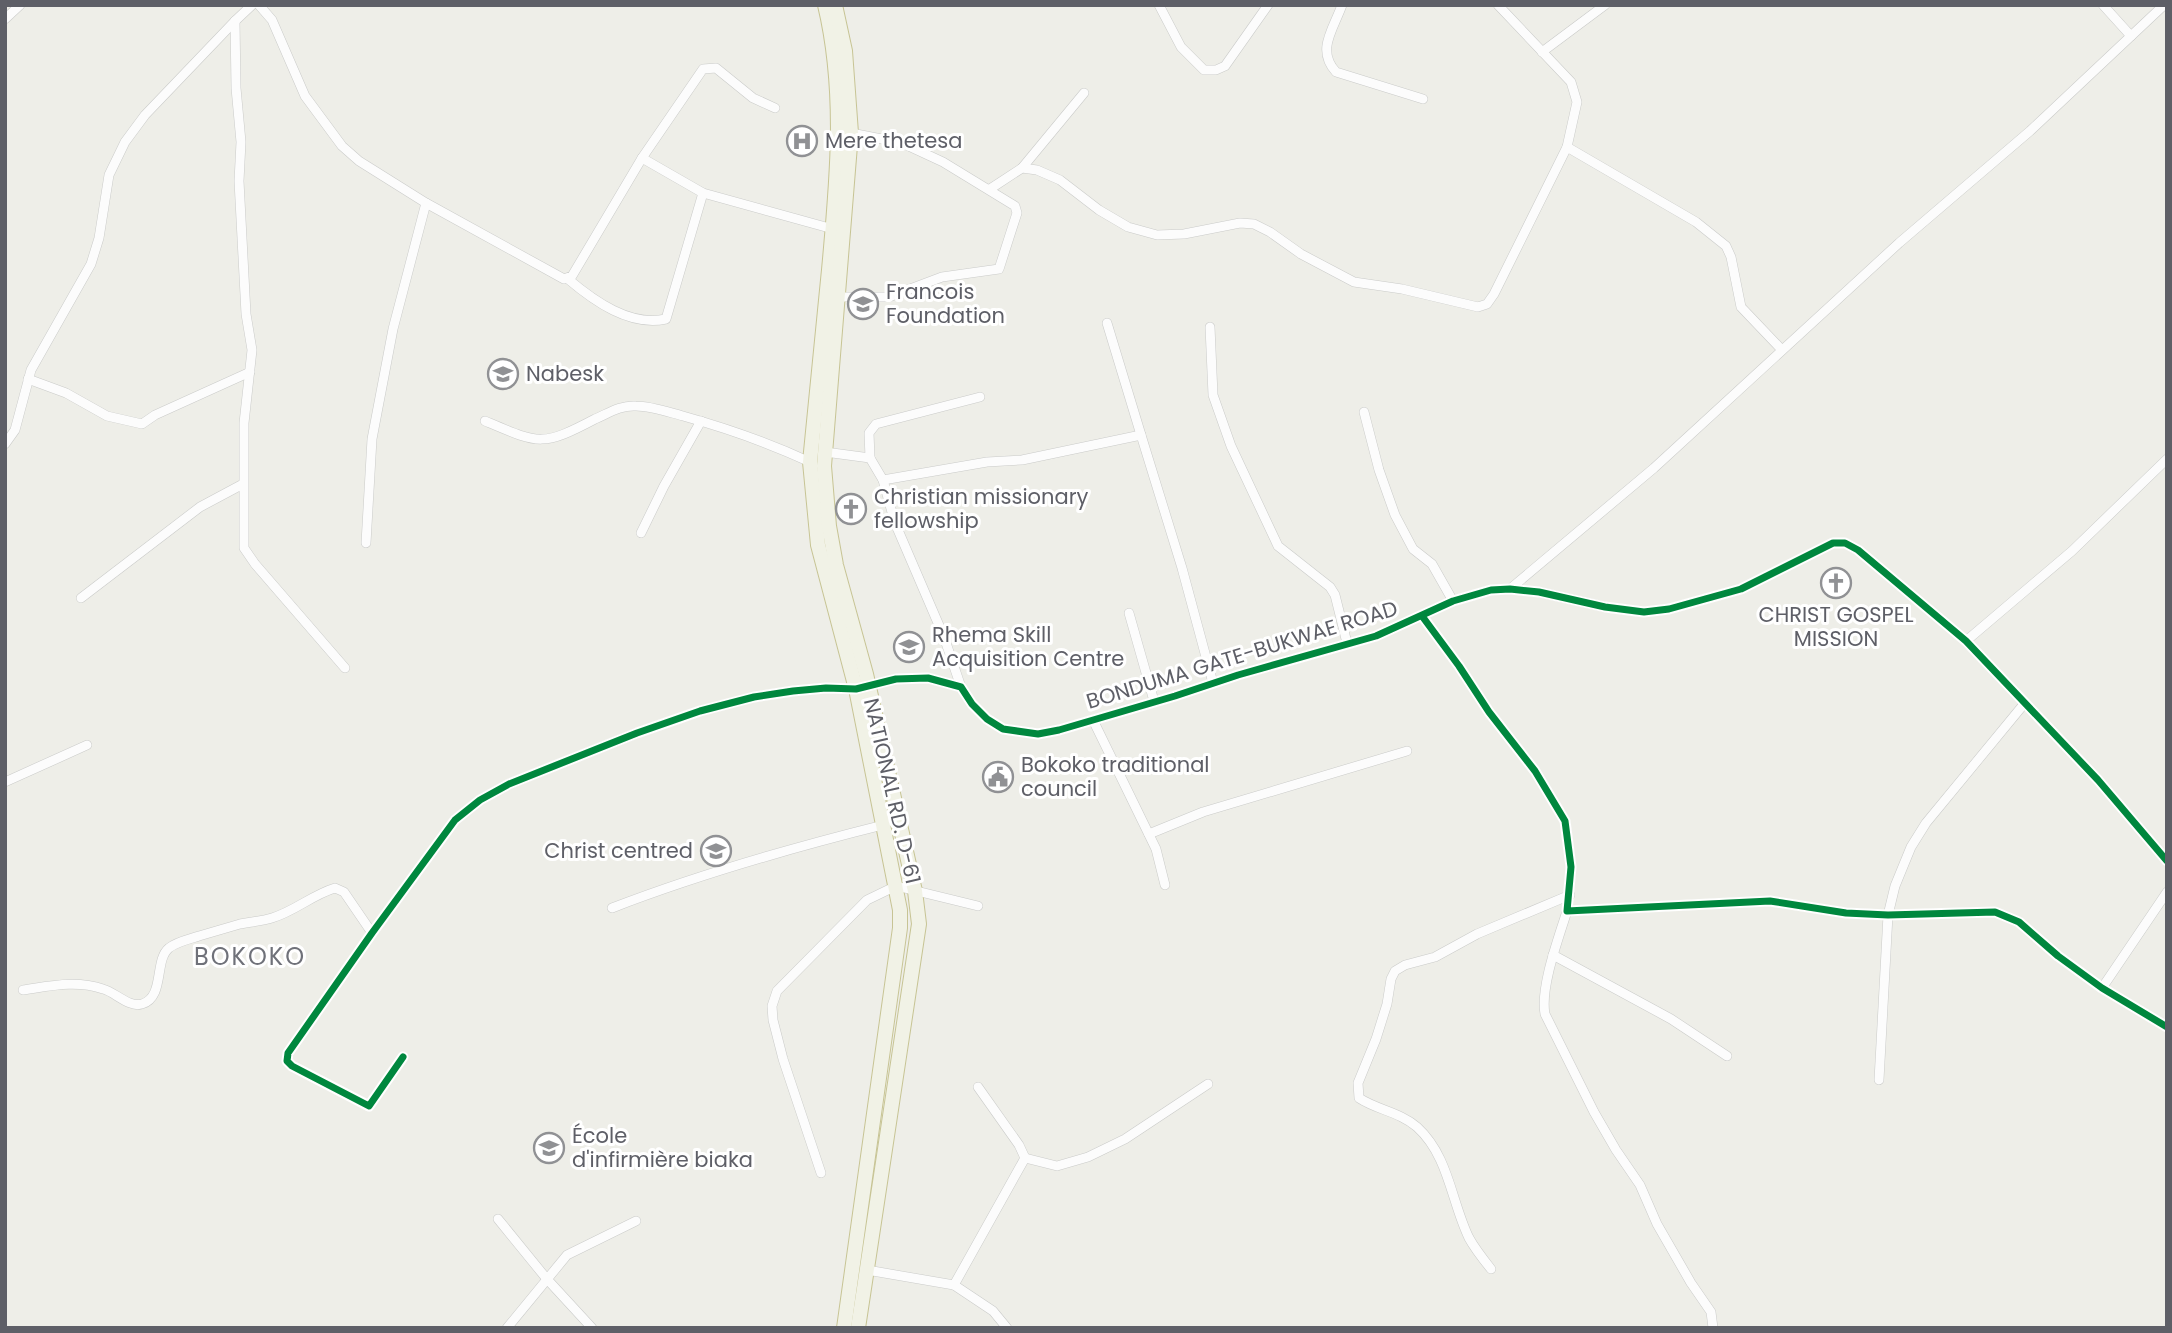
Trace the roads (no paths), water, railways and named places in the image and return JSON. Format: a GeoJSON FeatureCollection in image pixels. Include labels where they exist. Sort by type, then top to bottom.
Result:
{"type":"FeatureCollection","features":[{"type":"Feature","properties":{"kind":"highway","name":"NATIONAL RD. D-61"},"geometry":{"type":"LineString","coordinates":[[825,5],[835,54],[839,133],[833,229],[810,462],[818,545],[862,688],[915,891],[919,924],[858,1328]]}},
{"type":"Feature","properties":{"kind":"highway","name":"NATIONAL RD. D-61"},"geometry":{"type":"LineString","coordinates":[[835,5],[845,51],[851,133],[824,466],[829,526],[862,688],[883,825],[900,910],[900,928],[844,1328]]}},
{"type":"Feature","properties":{"kind":"street"},"geometry":{"type":"LineString","coordinates":[[5,19],[20,5]]}},
{"type":"Feature","properties":{"kind":"street"},"geometry":{"type":"LineString","coordinates":[[5,444],[15,430],[28,379],[91,264],[99,238],[110,175],[125,142],[145,115],[252,5]]}},
{"type":"Feature","properties":{"kind":"street"},"geometry":{"type":"LineString","coordinates":[[259,5],[272,20],[305,96],[342,146],[359,161],[426,203],[568,279],[596,303],[651,322],[666,319],[703,193]]}},
{"type":"Feature","properties":{"kind":"street"},"geometry":{"type":"LineString","coordinates":[[1159,5],[1181,47],[1204,70],[1216,70],[1225,66],[1268,5]]}},
{"type":"Feature","properties":{"kind":"street"},"geometry":{"type":"LineString","coordinates":[[1342,5],[1324,51],[1327,63],[1336,72],[1423,99]]}},
{"type":"Feature","properties":{"kind":"street"},"geometry":{"type":"LineString","coordinates":[[1021,168],[1037,170],[1060,180],[1099,210],[1128,227],[1157,235],[1184,234],[1240,223],[1254,224],[1301,254],[1354,282],[1402,289],[1478,307],[1487,304],[1567,147],[1577,102],[1571,82],[1498,5]]}},
{"type":"Feature","properties":{"kind":"street"},"geometry":{"type":"LineString","coordinates":[[1542,52],[1605,5]]}},
{"type":"Feature","properties":{"kind":"street"},"geometry":{"type":"LineString","coordinates":[[2103,5],[2131,36]]}},
{"type":"Feature","properties":{"kind":"street"},"geometry":{"type":"LineString","coordinates":[[1510,589],[1654,468],[1899,243],[2030,131],[2164,5]]}},
{"type":"Feature","properties":{"kind":"street"},"geometry":{"type":"LineString","coordinates":[[235,21],[236,88],[241,142],[239,181],[246,314],[252,350],[244,423],[244,548],[345,668]]}},
{"type":"Feature","properties":{"kind":"street"},"geometry":{"type":"LineString","coordinates":[[568,279],[642,158],[703,69],[716,68],[753,98],[775,108]]}},
{"type":"Feature","properties":{"kind":"street"},"geometry":{"type":"LineString","coordinates":[[990,189],[1021,168],[1084,93]]}},
{"type":"Feature","properties":{"kind":"street"},"geometry":{"type":"LineString","coordinates":[[838,297],[889,296],[942,277],[999,269],[1017,213],[1015,206],[990,189],[902,143],[851,133]]}},
{"type":"Feature","properties":{"kind":"street"},"geometry":{"type":"LineString","coordinates":[[1567,147],[1696,222],[1726,246],[1731,257],[1741,307],[1782,350]]}},
{"type":"Feature","properties":{"kind":"street"},"geometry":{"type":"LineString","coordinates":[[642,158],[703,193],[833,229]]}},
{"type":"Feature","properties":{"kind":"street"},"geometry":{"type":"LineString","coordinates":[[366,543],[372,439],[393,329],[426,203]]}},
{"type":"Feature","properties":{"kind":"street"},"geometry":{"type":"LineString","coordinates":[[1107,323],[1182,568],[1213,683]]}},
{"type":"Feature","properties":{"kind":"street"},"geometry":{"type":"LineString","coordinates":[[1210,327],[1213,395],[1231,446],[1278,546],[1330,587],[1335,595],[1347,643]]}},
{"type":"Feature","properties":{"kind":"street"},"geometry":{"type":"LineString","coordinates":[[28,379],[66,393],[107,416],[142,424],[155,415],[250,372]]}},
{"type":"Feature","properties":{"kind":"street"},"geometry":{"type":"LineString","coordinates":[[825,452],[870,458],[869,433],[876,424],[980,397]]}},
{"type":"Feature","properties":{"kind":"street"},"geometry":{"type":"LineString","coordinates":[[485,421],[526,438],[552,439],[618,408],[636,406],[702,421],[810,462]]}},
{"type":"Feature","properties":{"kind":"street"},"geometry":{"type":"LineString","coordinates":[[1364,412],[1379,470],[1395,515],[1413,549],[1432,564],[1453,601]]}},
{"type":"Feature","properties":{"kind":"street"},"geometry":{"type":"LineString","coordinates":[[641,533],[664,486],[702,421]]}},
{"type":"Feature","properties":{"kind":"street"},"geometry":{"type":"LineString","coordinates":[[883,480],[987,462],[1022,460],[1141,435]]}},
{"type":"Feature","properties":{"kind":"street","name":"BONDUMA GATE-BUKWAE ROAD"},"geometry":{"type":"LineString","coordinates":[[870,458],[883,480],[895,523],[944,637],[961,687],[972,704],[987,719],[1003,729],[1038,734],[1093,720],[1376,636],[1453,601],[1491,590],[1539,592],[1605,607],[1644,612],[1670,609],[1741,589],[1833,543],[1845,543],[1858,550],[1966,641],[2098,780],[2167,861]]}},
{"type":"Feature","properties":{"kind":"street"},"geometry":{"type":"LineString","coordinates":[[1966,641],[2064,558],[2167,459]]}},
{"type":"Feature","properties":{"kind":"street"},"geometry":{"type":"LineString","coordinates":[[81,598],[200,507],[243,484]]}},
{"type":"Feature","properties":{"kind":"street"},"geometry":{"type":"LineString","coordinates":[[1129,613],[1154,701]]}},
{"type":"Feature","properties":{"kind":"street"},"geometry":{"type":"LineString","coordinates":[[1422,616],[1489,712],[1535,771],[1565,821],[1571,867],[1570,895],[1553,955],[1543,1005],[1545,1014],[1594,1112],[1640,1185],[1657,1224],[1711,1312],[1713,1328]]}},
{"type":"Feature","properties":{"kind":"street"},"geometry":{"type":"LineString","coordinates":[[403,1057],[369,1105],[287,1061],[288,1053],[455,820],[480,800],[509,784],[637,733],[700,711],[754,697],[826,688],[862,688],[912,678],[945,681],[961,687]]}},
{"type":"Feature","properties":{"kind":"street"},"geometry":{"type":"LineString","coordinates":[[1879,1080],[1888,915],[1895,886],[1926,823],[2024,704]]}},
{"type":"Feature","properties":{"kind":"street"},"geometry":{"type":"LineString","coordinates":[[1093,720],[1156,849],[1165,885]]}},
{"type":"Feature","properties":{"kind":"street"},"geometry":{"type":"LineString","coordinates":[[5,782],[87,745]]}},
{"type":"Feature","properties":{"kind":"street"},"geometry":{"type":"LineString","coordinates":[[1149,834],[1203,811],[1407,751]]}},
{"type":"Feature","properties":{"kind":"street"},"geometry":{"type":"LineString","coordinates":[[611,908],[674,884],[765,856],[883,825]]}},
{"type":"Feature","properties":{"kind":"street"},"geometry":{"type":"LineString","coordinates":[[821,1173],[783,1059],[772,1006],[777,991],[867,900],[895,886],[978,906]]}},
{"type":"Feature","properties":{"kind":"street"},"geometry":{"type":"LineString","coordinates":[[23,990],[79,983],[106,989],[133,1004],[141,1004],[149,1000],[155,992],[169,948],[187,939],[272,918],[317,894],[335,888],[344,892],[372,933]]}},
{"type":"Feature","properties":{"kind":"street"},"geometry":{"type":"LineString","coordinates":[[2102,988],[2167,892]]}},
{"type":"Feature","properties":{"kind":"street"},"geometry":{"type":"LineString","coordinates":[[1491,1269],[1468,1237],[1434,1147],[1417,1127],[1403,1117],[1372,1107],[1359,1098],[1358,1083],[1376,1039],[1395,971],[1405,965],[1435,957],[1476,934],[1570,895]]}},
{"type":"Feature","properties":{"kind":"street"},"geometry":{"type":"LineString","coordinates":[[1567,911],[1770,901],[1846,913],[1888,915],[1994,912],[2019,922],[2058,956],[2102,988],[2167,1027]]}},
{"type":"Feature","properties":{"kind":"street"},"geometry":{"type":"LineString","coordinates":[[1553,955],[1671,1019],[1727,1056]]}},
{"type":"Feature","properties":{"kind":"street"},"geometry":{"type":"LineString","coordinates":[[1025,1158],[1057,1166],[1088,1157],[1125,1139],[1208,1084]]}},
{"type":"Feature","properties":{"kind":"street"},"geometry":{"type":"LineString","coordinates":[[978,1087],[1019,1145],[1025,1158]]}},
{"type":"Feature","properties":{"kind":"street"},"geometry":{"type":"LineString","coordinates":[[954,1285],[1025,1158]]}},
{"type":"Feature","properties":{"kind":"street"},"geometry":{"type":"LineString","coordinates":[[498,1219],[546,1278],[593,1328]]}},
{"type":"Feature","properties":{"kind":"street"},"geometry":{"type":"LineString","coordinates":[[507,1328],[567,1255],[636,1221]]}},
{"type":"Feature","properties":{"kind":"street"},"geometry":{"type":"LineString","coordinates":[[867,1270],[954,1285],[993,1311],[1007,1328]]}},
{"type":"Feature","properties":{"kind":"place","name":"Mere thetesa"},"geometry":{"type":"Point","coordinates":[802,141]}},
{"type":"Feature","properties":{"kind":"place","name":"Francois Foundation"},"geometry":{"type":"Point","coordinates":[863,304]}},
{"type":"Feature","properties":{"kind":"place","name":"Nabesk"},"geometry":{"type":"Point","coordinates":[503,374]}},
{"type":"Feature","properties":{"kind":"place","name":"Christian missionary fellowship"},"geometry":{"type":"Point","coordinates":[851,509]}},
{"type":"Feature","properties":{"kind":"place","name":"CHRIST GOSPEL MISSION"},"geometry":{"type":"Point","coordinates":[1836,583]}},
{"type":"Feature","properties":{"kind":"place","name":"Rhema Skill Acquisition Centre"},"geometry":{"type":"Point","coordinates":[909,647]}},
{"type":"Feature","properties":{"kind":"place","name":"Bokoko traditional council"},"geometry":{"type":"Point","coordinates":[998,777]}},
{"type":"Feature","properties":{"kind":"place","name":"Christ centred"},"geometry":{"type":"Point","coordinates":[716,851]}},
{"type":"Feature","properties":{"kind":"place","name":"École d'infirmière biaka"},"geometry":{"type":"Point","coordinates":[549,1148]}},
{"type":"Feature","properties":{"kind":"district","name":"BOKOKO"},"geometry":{"type":"Point","coordinates":[250,957]}}]}
